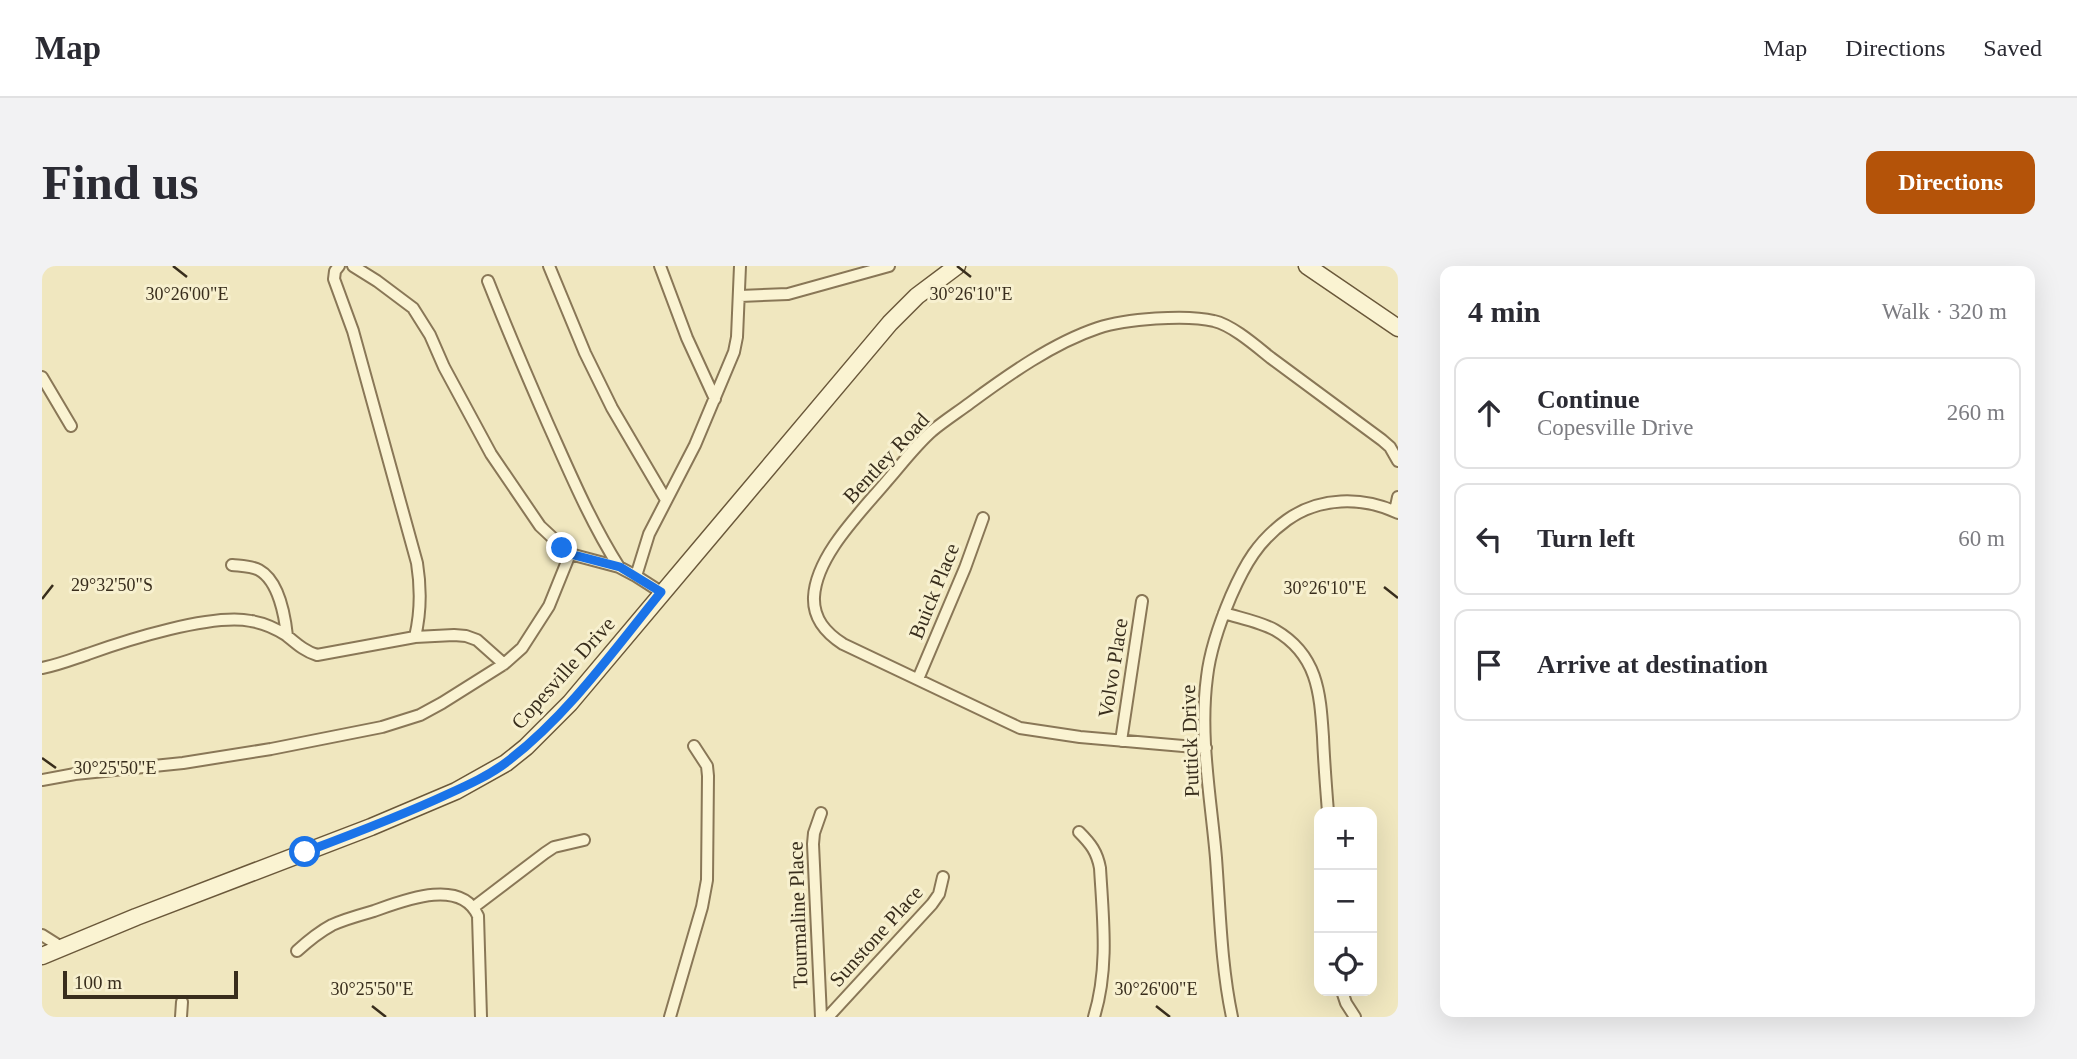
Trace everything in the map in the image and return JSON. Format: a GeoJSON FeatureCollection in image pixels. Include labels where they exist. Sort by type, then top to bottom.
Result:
{"type":"FeatureCollection","features":[{"type":"Feature","properties":{"kind":"street"},"geometry":{"type":"LineString","coordinates":[[353,266],[414,308],[491,454],[540,526],[570,554],[620,567],[661,592]]}},
{"type":"Feature","properties":{"kind":"street"},"geometry":{"type":"LineString","coordinates":[[549,266],[585,353],[612,408],[666,500]]}},
{"type":"Feature","properties":{"kind":"street"},"geometry":{"type":"LineString","coordinates":[[660,266],[687,338],[715,399]]}},
{"type":"Feature","properties":{"kind":"street"},"geometry":{"type":"LineString","coordinates":[[636,576],[649,534],[695,444],[736,345],[740,266]]}},
{"type":"Feature","properties":{"kind":"street"},"geometry":{"type":"LineString","coordinates":[[740,296],[788,294],[889,266]]}},
{"type":"Feature","properties":{"kind":"street","name":"Copesville Drive"},"geometry":{"type":"LineString","coordinates":[[42,956],[415,809],[481,778],[506,763],[570,703],[890,323],[917,296],[957,266]]}},
{"type":"Feature","properties":{"kind":"street"},"geometry":{"type":"LineString","coordinates":[[1307,266],[1398,328]]}},
{"type":"Feature","properties":{"kind":"street"},"geometry":{"type":"LineString","coordinates":[[337,267],[334,279],[353,331],[417,563],[421,586],[415,637]]}},
{"type":"Feature","properties":{"kind":"street"},"geometry":{"type":"LineString","coordinates":[[488,281],[576,490],[620,567]]}},
{"type":"Feature","properties":{"kind":"street","name":"Bentley Road"},"geometry":{"type":"LineString","coordinates":[[1206,748],[1080,737],[1020,727],[843,644],[823,628],[818,620],[814,600],[820,573],[848,527],[932,431],[1013,373],[1068,341],[1098,328],[1120,323],[1199,318],[1218,322],[1251,343],[1382,440],[1390,447],[1398,461]]}},
{"type":"Feature","properties":{"kind":"street"},"geometry":{"type":"LineString","coordinates":[[42,377],[71,426]]}},
{"type":"Feature","properties":{"kind":"street"},"geometry":{"type":"LineString","coordinates":[[1396,512],[1398,497]]}},
{"type":"Feature","properties":{"kind":"street","name":"Puttick Drive"},"geometry":{"type":"LineString","coordinates":[[1232,1017],[1225,972],[1206,748],[1207,675],[1224,613],[1243,567],[1274,529],[1297,513],[1316,505],[1344,501],[1377,505],[1396,512]]}},
{"type":"Feature","properties":{"kind":"street","name":"Buick Place"},"geometry":{"type":"LineString","coordinates":[[918,679],[983,518]]}},
{"type":"Feature","properties":{"kind":"street"},"geometry":{"type":"LineString","coordinates":[[42,780],[271,749],[382,726],[420,715],[504,664],[522,648],[549,606],[570,554]]}},
{"type":"Feature","properties":{"kind":"street"},"geometry":{"type":"LineString","coordinates":[[232,565],[255,568],[268,577],[283,607],[287,636]]}},
{"type":"Feature","properties":{"kind":"street","name":"Volvo Place"},"geometry":{"type":"LineString","coordinates":[[1121,741],[1143,601]]}},
{"type":"Feature","properties":{"kind":"street"},"geometry":{"type":"LineString","coordinates":[[1224,613],[1274,629],[1302,653],[1310,666],[1321,703],[1328,807]]}},
{"type":"Feature","properties":{"kind":"street"},"geometry":{"type":"LineString","coordinates":[[42,668],[202,622],[236,618],[268,625],[302,649],[317,655],[415,637],[466,636],[482,644],[504,664]]}},
{"type":"Feature","properties":{"kind":"street"},"geometry":{"type":"LineString","coordinates":[[670,1017],[708,880],[707,766],[694,746]]}},
{"type":"Feature","properties":{"kind":"street","name":"Tourmaline Place"},"geometry":{"type":"LineString","coordinates":[[821,813],[813,844],[821,1017]]}},
{"type":"Feature","properties":{"kind":"street"},"geometry":{"type":"LineString","coordinates":[[1079,832],[1098,855],[1100,868],[1105,955],[1094,1017]]}},
{"type":"Feature","properties":{"kind":"street"},"geometry":{"type":"LineString","coordinates":[[474,906],[554,847],[584,839]]}},
{"type":"Feature","properties":{"kind":"street","name":"Sunstone Place"},"geometry":{"type":"LineString","coordinates":[[828,1017],[932,904],[939,894],[943,877]]}},
{"type":"Feature","properties":{"kind":"street"},"geometry":{"type":"LineString","coordinates":[[297,951],[308,940],[331,926],[399,902],[444,894],[463,899],[474,906],[479,927],[481,1017]]}},
{"type":"Feature","properties":{"kind":"street"},"geometry":{"type":"LineString","coordinates":[[42,934],[61,947]]}},
{"type":"Feature","properties":{"kind":"street"},"geometry":{"type":"LineString","coordinates":[[1344,996],[1355,1017]]}},
{"type":"Feature","properties":{"kind":"street"},"geometry":{"type":"LineString","coordinates":[[181,1002],[181,1017]]}},
{"type":"Feature","properties":{"kind":"route"},"geometry":{"type":"LineString","coordinates":[[305,852],[415,809],[481,778],[506,763],[570,703],[661,592],[620,567],[570,554],[562,548]]}}]}
